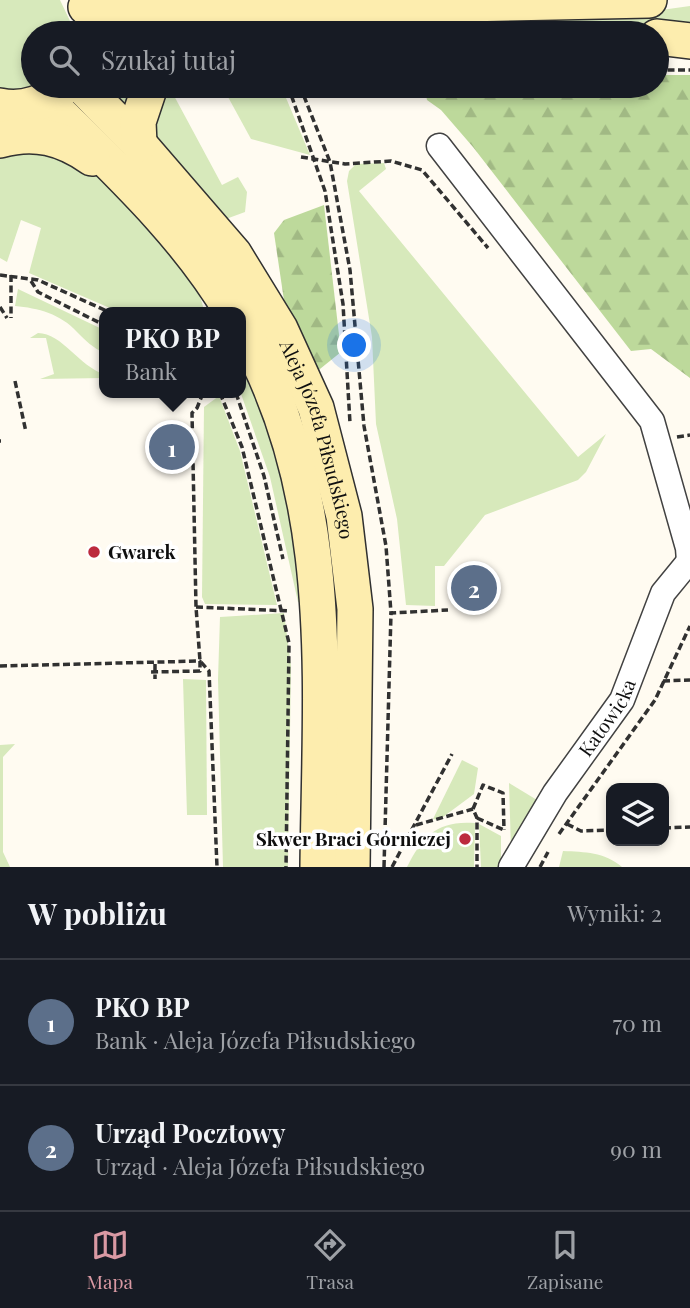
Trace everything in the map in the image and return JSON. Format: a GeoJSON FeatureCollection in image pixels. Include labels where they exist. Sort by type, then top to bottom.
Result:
{"type":"FeatureCollection","features":[{"type":"Feature","properties":{"kind":"main road"},"geometry":{"type":"LineString","coordinates":[[86,14],[649,0]]}},
{"type":"Feature","properties":{"kind":"main road"},"geometry":{"type":"LineString","coordinates":[[669,38],[690,41]]}},
{"type":"Feature","properties":{"kind":"main road"},"geometry":{"type":"LineString","coordinates":[[0,106],[27,107],[46,98]]}},
{"type":"Feature","properties":{"kind":"main road"},"geometry":{"type":"LineString","coordinates":[[60,98],[210,274],[229,307]]}},
{"type":"Feature","properties":{"kind":"main road","name":"Aleja Józefa Piłsudskiego"},"geometry":{"type":"LineString","coordinates":[[94,98],[139,144],[234,254],[280,329],[320,421],[344,516],[355,609],[352,867]]}},
{"type":"Feature","properties":{"kind":"main road"},"geometry":{"type":"LineString","coordinates":[[139,144],[138,122],[146,98]]}},
{"type":"Feature","properties":{"kind":"main road"},"geometry":{"type":"LineString","coordinates":[[0,140],[37,136],[68,141],[138,192]]}},
{"type":"Feature","properties":{"kind":"main road","name":"Aleja Józefa Piłsudskiego"},"geometry":{"type":"LineString","coordinates":[[246,338],[284,414],[308,513],[319,612],[318,867]]}},
{"type":"Feature","properties":{"kind":"street"},"geometry":{"type":"LineString","coordinates":[[439,146],[652,421],[690,561]]}},
{"type":"Feature","properties":{"kind":"street","name":"Katowicka"},"geometry":{"type":"LineString","coordinates":[[508,855],[531,838],[555,793],[622,700],[663,593],[690,561]]}},
{"type":"Feature","properties":{"kind":"path"},"geometry":{"type":"LineString","coordinates":[[669,70],[690,70]]}},
{"type":"Feature","properties":{"kind":"path"},"geometry":{"type":"LineString","coordinates":[[293,98],[325,191],[343,304],[352,434]]}},
{"type":"Feature","properties":{"kind":"path"},"geometry":{"type":"LineString","coordinates":[[305,98],[330,162],[356,311],[364,426],[386,546],[392,610],[384,867]]}},
{"type":"Feature","properties":{"kind":"path"},"geometry":{"type":"LineString","coordinates":[[301,157],[362,164],[391,161],[422,170],[491,253]]}},
{"type":"Feature","properties":{"kind":"path"},"geometry":{"type":"LineString","coordinates":[[1,273],[31,281],[38,280],[99,307]]}},
{"type":"Feature","properties":{"kind":"path"},"geometry":{"type":"LineString","coordinates":[[0,307],[9,318],[10,275]]}},
{"type":"Feature","properties":{"kind":"path"},"geometry":{"type":"LineString","coordinates":[[31,281],[38,292],[99,322]]}},
{"type":"Feature","properties":{"kind":"path"},"geometry":{"type":"LineString","coordinates":[[15,381],[26,432]]}},
{"type":"Feature","properties":{"kind":"path"},"geometry":{"type":"LineString","coordinates":[[150,673],[200,671],[192,413],[201,398]]}},
{"type":"Feature","properties":{"kind":"path"},"geometry":{"type":"LineString","coordinates":[[222,398],[242,447],[281,610],[290,666],[286,867]]}},
{"type":"Feature","properties":{"kind":"path"},"geometry":{"type":"LineString","coordinates":[[238,398],[260,463],[284,563]]}},
{"type":"Feature","properties":{"kind":"path"},"geometry":{"type":"LineString","coordinates":[[657,438],[690,435]]}},
{"type":"Feature","properties":{"kind":"path"},"geometry":{"type":"LineString","coordinates":[[292,600],[296,612]]}},
{"type":"Feature","properties":{"kind":"path"},"geometry":{"type":"LineString","coordinates":[[196,607],[281,610]]}},
{"type":"Feature","properties":{"kind":"path"},"geometry":{"type":"LineString","coordinates":[[381,607],[392,610],[448,610]]}},
{"type":"Feature","properties":{"kind":"path"},"geometry":{"type":"LineString","coordinates":[[552,841],[655,700],[690,626]]}},
{"type":"Feature","properties":{"kind":"path"},"geometry":{"type":"LineString","coordinates":[[0,666],[200,661],[209,671],[217,867]]}},
{"type":"Feature","properties":{"kind":"path"},"geometry":{"type":"LineString","coordinates":[[155,662],[155,679]]}},
{"type":"Feature","properties":{"kind":"path"},"geometry":{"type":"LineString","coordinates":[[663,681],[690,680]]}},
{"type":"Feature","properties":{"kind":"path"},"geometry":{"type":"LineString","coordinates":[[392,867],[452,754]]}},
{"type":"Feature","properties":{"kind":"path"},"geometry":{"type":"LineString","coordinates":[[477,867],[477,818],[473,809],[483,785],[503,793],[508,855]]}},
{"type":"Feature","properties":{"kind":"path"},"geometry":{"type":"LineString","coordinates":[[416,825],[473,809]]}},
{"type":"Feature","properties":{"kind":"path"},"geometry":{"type":"LineString","coordinates":[[477,818],[504,830]]}},
{"type":"Feature","properties":{"kind":"path"},"geometry":{"type":"LineString","coordinates":[[567,824],[581,831],[606,830]]}},
{"type":"Feature","properties":{"kind":"path"},"geometry":{"type":"LineString","coordinates":[[669,828],[690,827]]}},
{"type":"Feature","properties":{"kind":"path"},"geometry":{"type":"LineString","coordinates":[[540,867],[550,848]]}},
{"type":"Feature","properties":{"kind":"green space"},"geometry":{"type":"Polygon","coordinates":[[[0,0],[60,0],[70,21],[21,21],[21,92],[0,92],[0,0]]]}},
{"type":"Feature","properties":{"kind":"green space"},"geometry":{"type":"Polygon","coordinates":[[[690,6],[690,28],[669,27],[669,21],[292,20],[654,11],[690,6]]]}},
{"type":"Feature","properties":{"kind":"green space"},"geometry":{"type":"Polygon","coordinates":[[[268,19],[268,21],[186,21],[268,19]]]}},
{"type":"Feature","properties":{"kind":"green space"},"geometry":{"type":"Polygon","coordinates":[[[669,75],[690,75],[690,378],[651,349],[631,351],[473,147],[441,110],[427,100],[669,98],[669,75]]]}},
{"type":"Feature","properties":{"kind":"green space"},"geometry":{"type":"Polygon","coordinates":[[[112,98],[137,98],[131,119],[112,98]]]}},
{"type":"Feature","properties":{"kind":"green space"},"geometry":{"type":"Polygon","coordinates":[[[155,98],[175,98],[222,185],[238,177],[247,192],[245,212],[226,219],[154,143],[151,108],[155,98]]]}},
{"type":"Feature","properties":{"kind":"green space"},"geometry":{"type":"Polygon","coordinates":[[[229,98],[286,98],[310,155],[251,139],[229,98]]]}},
{"type":"Feature","properties":{"kind":"green space"},"geometry":{"type":"Polygon","coordinates":[[[0,146],[74,153],[96,166],[114,182],[154,226],[188,273],[203,307],[107,307],[29,273],[41,228],[21,220],[7,262],[0,258],[0,146]]]}},
{"type":"Feature","properties":{"kind":"green space"},"geometry":{"type":"Polygon","coordinates":[[[384,163],[386,169],[359,191],[578,457],[606,434],[586,472],[578,480],[485,515],[444,566],[435,566],[435,606],[406,605],[397,519],[376,424],[372,337],[347,181],[349,171],[356,164],[384,163]]]}},
{"type":"Feature","properties":{"kind":"green space"},"geometry":{"type":"Polygon","coordinates":[[[324,205],[341,352],[315,373],[285,307],[274,233],[284,220],[324,205]]]}},
{"type":"Feature","properties":{"kind":"green space"},"geometry":{"type":"Polygon","coordinates":[[[18,289],[99,328],[99,350],[56,316],[41,310],[15,306],[18,289]]]}},
{"type":"Feature","properties":{"kind":"green space"},"geometry":{"type":"Polygon","coordinates":[[[38,333],[55,338],[99,372],[99,378],[40,379],[54,374],[46,338],[30,338],[38,333]]]}},
{"type":"Feature","properties":{"kind":"green space"},"geometry":{"type":"Polygon","coordinates":[[[246,366],[289,480],[303,603],[298,602],[270,477],[242,398],[246,398],[246,366]]]}},
{"type":"Feature","properties":{"kind":"green space"},"geometry":{"type":"Polygon","coordinates":[[[220,398],[240,451],[277,605],[205,604],[202,597],[204,407],[220,398]]]}},
{"type":"Feature","properties":{"kind":"green space"},"geometry":{"type":"Polygon","coordinates":[[[284,613],[291,666],[288,867],[223,867],[218,679],[220,617],[284,613]]]}},
{"type":"Feature","properties":{"kind":"green space"},"geometry":{"type":"Polygon","coordinates":[[[183,679],[206,680],[207,815],[187,815],[183,679]]]}},
{"type":"Feature","properties":{"kind":"green space"},"geometry":{"type":"Polygon","coordinates":[[[15,744],[3,757],[3,852],[10,867],[0,867],[0,745],[15,744]]]}},
{"type":"Feature","properties":{"kind":"green space"},"geometry":{"type":"Polygon","coordinates":[[[462,760],[478,768],[474,794],[439,820],[433,819],[462,760]]]}},
{"type":"Feature","properties":{"kind":"green space"},"geometry":{"type":"Polygon","coordinates":[[[509,783],[537,800],[511,850],[509,783]]]}},
{"type":"Feature","properties":{"kind":"green space"},"geometry":{"type":"Polygon","coordinates":[[[475,823],[474,867],[407,867],[419,847],[433,832],[451,824],[475,823]]]}},
{"type":"Feature","properties":{"kind":"green space"},"geometry":{"type":"Polygon","coordinates":[[[479,824],[501,836],[501,867],[481,867],[479,824]]]}},
{"type":"Feature","properties":{"kind":"green space"},"geometry":{"type":"Polygon","coordinates":[[[563,851],[601,856],[622,867],[559,867],[563,851]]]}},
{"type":"Feature","properties":{"kind":"place","name":"PKO BP"},"geometry":{"type":"Point","coordinates":[172,447]}},
{"type":"Feature","properties":{"kind":"place","name":"Gwarek"},"geometry":{"type":"Point","coordinates":[94,552]}},
{"type":"Feature","properties":{"kind":"place","name":"Urząd Pocztowy"},"geometry":{"type":"Point","coordinates":[474,588]}},
{"type":"Feature","properties":{"kind":"place","name":"Skwer Braci Górniczej"},"geometry":{"type":"Point","coordinates":[465,839]}}]}
